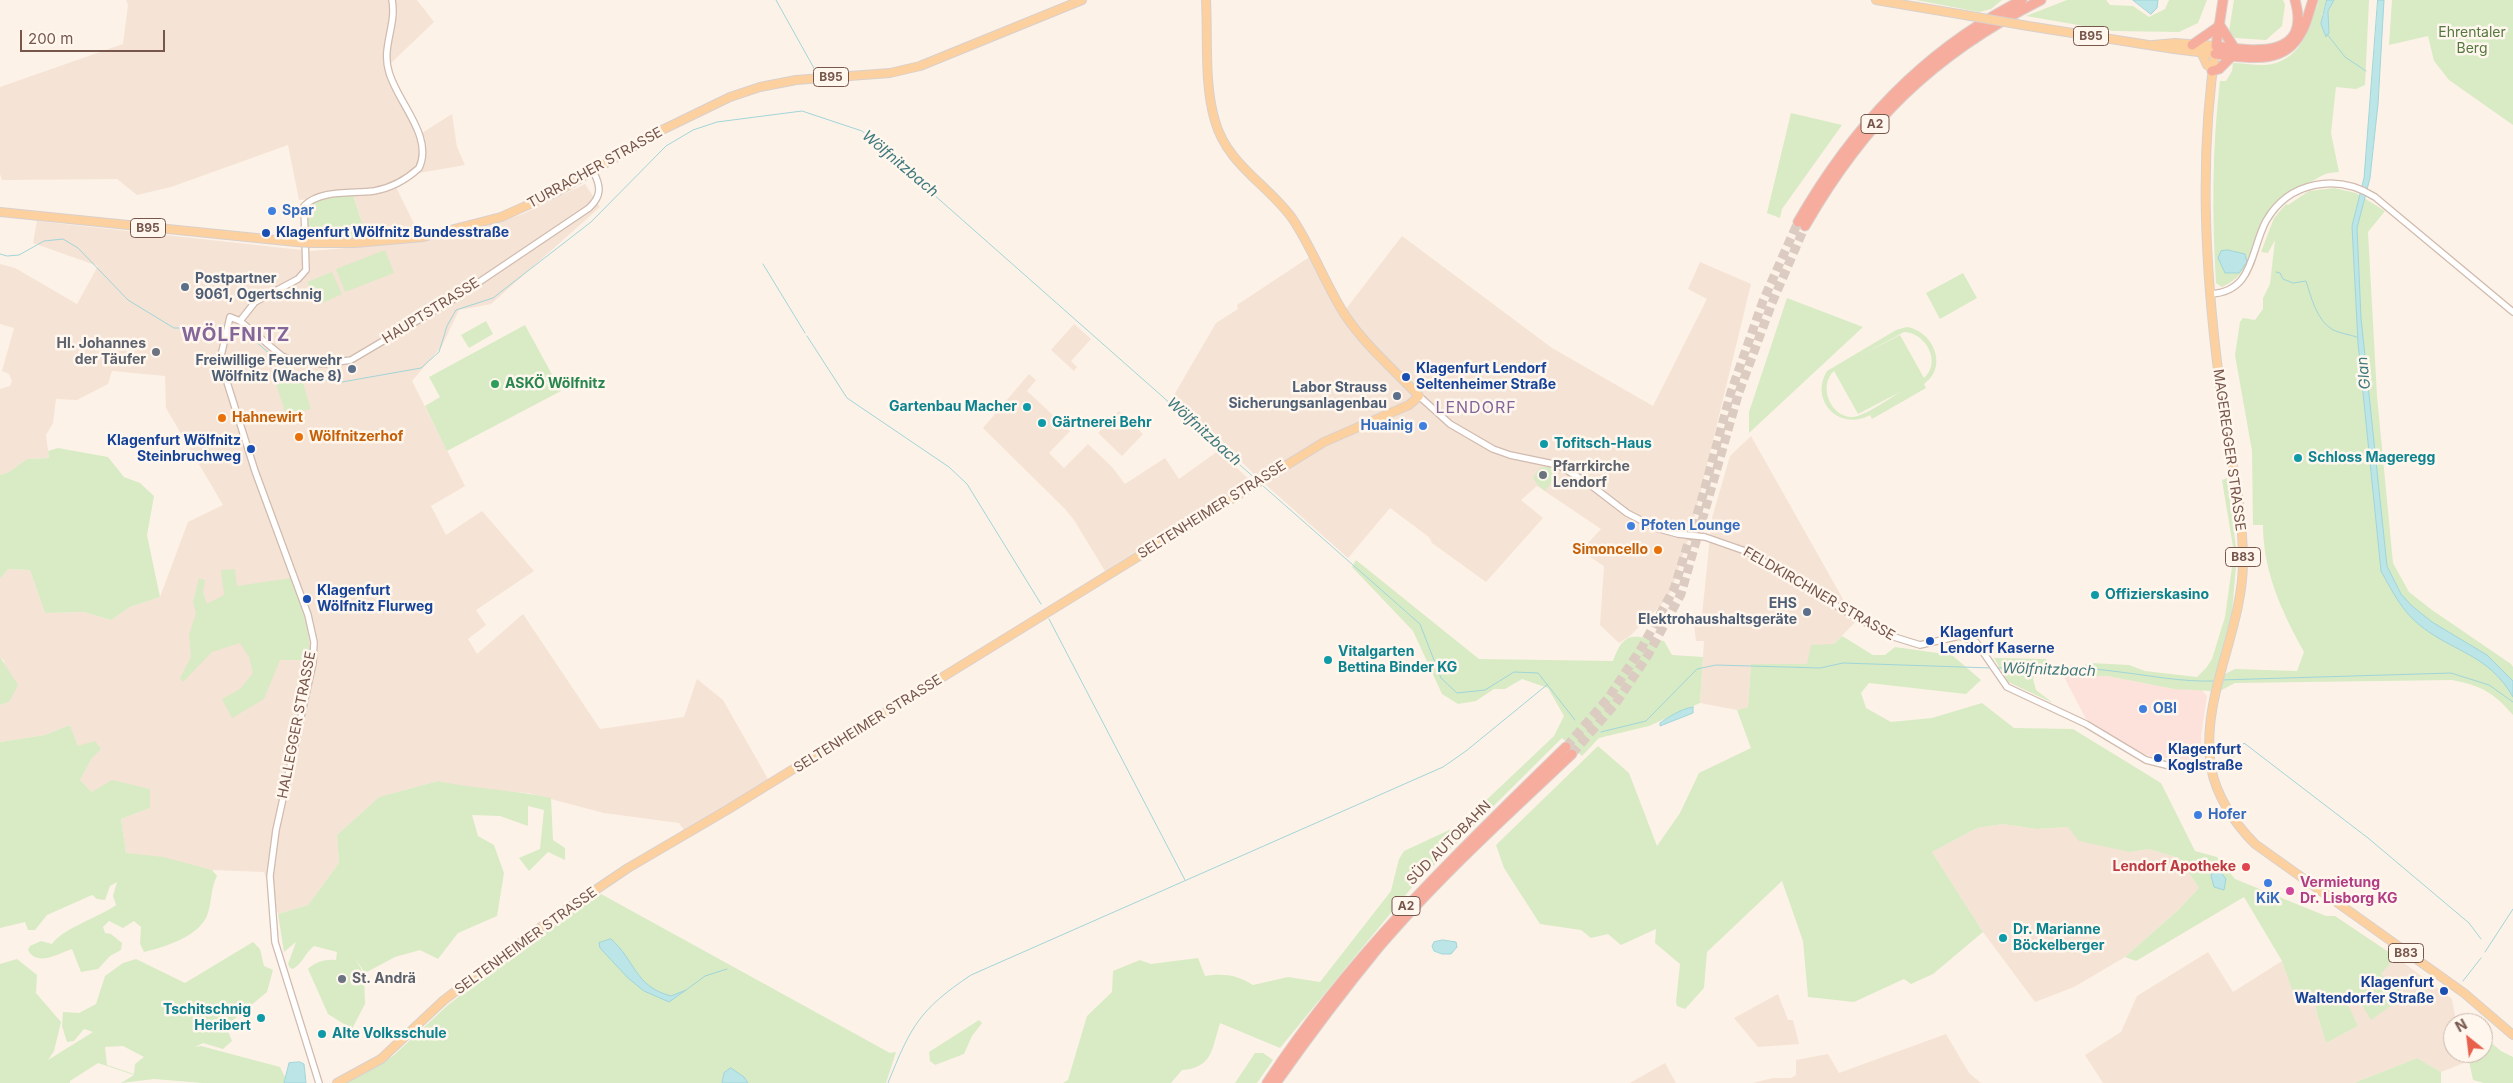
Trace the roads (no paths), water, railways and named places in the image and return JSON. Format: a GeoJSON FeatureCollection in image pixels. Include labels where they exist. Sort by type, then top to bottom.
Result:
{"type":"FeatureCollection","features":[{"type":"Feature","properties":{"kind":"highway","name":"A2"},"geometry":{"type":"LineString","coordinates":[[2022,0],[1962,36],[1901,86],[1845,148],[1801,224],[1851,153],[1874,124],[1904,94],[1967,42],[2041,0]]}},
{"type":"Feature","properties":{"kind":"highway"},"geometry":{"type":"LineString","coordinates":[[2223,0],[2215,50],[2266,58],[2285,52],[2294,44],[2302,32],[2313,0]]}},
{"type":"Feature","properties":{"kind":"highway"},"geometry":{"type":"LineString","coordinates":[[2212,70],[2219,69],[2234,52],[2268,51],[2284,44],[2292,36],[2297,23],[2295,0]]}},
{"type":"Feature","properties":{"kind":"highway"},"geometry":{"type":"LineString","coordinates":[[2192,45],[2219,26]]}},
{"type":"Feature","properties":{"kind":"highway"},"geometry":{"type":"LineString","coordinates":[[2219,26],[2234,52]]}},
{"type":"Feature","properties":{"kind":"highway","name":"SÜD AUTOBAHN"},"geometry":{"type":"LineString","coordinates":[[1267,1083],[1301,1033],[1374,941],[1464,846],[1569,750],[1392,933],[1341,994],[1276,1083]]}},
{"type":"Feature","properties":{"kind":"main road","name":"FELDKIRCHNER STRASSE"},"geometry":{"type":"LineString","coordinates":[[1206,0],[1212,107],[1220,135],[1228,151],[1290,217],[1304,238],[1344,314],[1355,329],[1419,396]]}},
{"type":"Feature","properties":{"kind":"main road","name":"B95"},"geometry":{"type":"LineString","coordinates":[[1876,0],[2028,26],[2201,52],[2215,50]]}},
{"type":"Feature","properties":{"kind":"main road","name":"TURRACHER STRASSE"},"geometry":{"type":"LineString","coordinates":[[0,212],[296,242],[398,240],[476,225],[529,206],[693,114],[730,97],[760,87],[796,80],[890,73],[920,66],[1078,1]]}},
{"type":"Feature","properties":{"kind":"main road","name":"B95"},"geometry":{"type":"LineString","coordinates":[[2153,44],[2192,45],[2215,50]]}},
{"type":"Feature","properties":{"kind":"main road","name":"MAGEREGGER STRASSE"},"geometry":{"type":"LineString","coordinates":[[2211,767],[2210,722],[2215,693],[2238,612],[2242,580],[2242,544],[2219,379],[2210,294],[2205,183],[2206,138],[2215,50]]}},
{"type":"Feature","properties":{"kind":"main road"},"geometry":{"type":"LineString","coordinates":[[2201,52],[2207,65],[2212,70]]}},
{"type":"Feature","properties":{"kind":"main road","name":"SELTENHEIMER STRASSE"},"geometry":{"type":"LineString","coordinates":[[337,1083],[381,1059],[444,1000],[544,924],[628,868],[727,810],[1324,442],[1410,405],[1419,396]]}},
{"type":"Feature","properties":{"kind":"main road","name":"B83"},"geometry":{"type":"LineString","coordinates":[[2211,767],[2219,793],[2232,815],[2256,844],[2464,994],[2513,1035]]}},
{"type":"Feature","properties":{"kind":"street"},"geometry":{"type":"LineString","coordinates":[[240,321],[255,302],[298,279],[306,270],[303,217],[304,206],[309,201],[330,195],[376,191],[394,185],[410,176],[419,168],[423,152],[419,136],[394,86],[386,63],[386,51],[394,20],[392,0]]}},
{"type":"Feature","properties":{"kind":"street","name":"HAUPTSTRASSE"},"geometry":{"type":"LineString","coordinates":[[230,317],[240,321],[282,356],[291,360],[324,364],[354,359],[454,300],[589,208],[598,198],[599,192],[598,180],[593,171]]}},
{"type":"Feature","properties":{"kind":"street"},"geometry":{"type":"LineString","coordinates":[[2210,294],[2227,291],[2243,278],[2252,262],[2267,220],[2288,196],[2305,187],[2332,182],[2351,185],[2375,198],[2513,312]]}},
{"type":"Feature","properties":{"kind":"street","name":"HALLEGGER STRASSE"},"geometry":{"type":"LineString","coordinates":[[230,317],[220,360],[255,471],[304,601],[314,642],[313,663],[276,830],[270,876],[275,942],[319,1083]]}},
{"type":"Feature","properties":{"kind":"street","name":"FELDKIRCHNER STRASSE"},"geometry":{"type":"LineString","coordinates":[[1419,396],[1450,424],[1493,449],[1510,455],[1558,465],[1588,482],[1627,513],[1656,528],[1678,534],[1705,537],[1748,552],[1855,618],[1890,636],[1920,645],[1959,636],[1969,638],[1976,642],[1988,657],[1997,674],[2012,690],[2086,724],[2146,760],[2170,766],[2211,767]]}},
{"type":"Feature","properties":{"kind":"water"},"geometry":{"type":"Polygon","coordinates":[[[2133,0],[2158,0],[2157,8],[2151,14],[2133,0]]]}},
{"type":"Feature","properties":{"kind":"water"},"geometry":{"type":"Polygon","coordinates":[[[2327,0],[2334,0],[2328,11],[2329,33],[2326,37],[2321,24],[2327,0]]]}},
{"type":"Feature","properties":{"kind":"water","name":"Glan"},"geometry":{"type":"Polygon","coordinates":[[[2378,0],[2384,0],[2378,104],[2370,178],[2357,228],[2361,318],[2387,566],[2401,594],[2411,605],[2432,622],[2487,655],[2513,681],[2513,697],[2504,683],[2483,663],[2435,636],[2415,621],[2398,601],[2381,571],[2358,343],[2352,226],[2364,178],[2378,0]]]}},
{"type":"Feature","properties":{"kind":"water"},"geometry":{"type":"Polygon","coordinates":[[[2228,250],[2245,254],[2247,262],[2239,273],[2225,273],[2218,258],[2221,251],[2228,250]]]}},
{"type":"Feature","properties":{"kind":"water"},"geometry":{"type":"Polygon","coordinates":[[[1693,707],[1693,713],[1660,726],[1660,723],[1672,715],[1693,707]]]}},
{"type":"Feature","properties":{"kind":"water"},"geometry":{"type":"Polygon","coordinates":[[[2217,867],[2226,879],[2224,890],[2214,887],[2211,876],[2213,868],[2217,867]]]}},
{"type":"Feature","properties":{"kind":"water"},"geometry":{"type":"Polygon","coordinates":[[[611,939],[626,956],[636,972],[650,986],[659,992],[671,996],[686,990],[669,1002],[644,991],[628,978],[600,948],[599,943],[611,939]]]}},
{"type":"Feature","properties":{"kind":"water"},"geometry":{"type":"Polygon","coordinates":[[[1443,940],[1456,942],[1457,947],[1451,954],[1442,954],[1434,951],[1432,946],[1434,942],[1443,940]]]}},
{"type":"Feature","properties":{"kind":"water"},"geometry":{"type":"Polygon","coordinates":[[[300,1062],[304,1064],[306,1083],[284,1083],[289,1063],[300,1062]]]}},
{"type":"Feature","properties":{"kind":"water"},"geometry":{"type":"Polygon","coordinates":[[[731,1068],[744,1077],[748,1083],[722,1083],[724,1073],[731,1068]]]}},
{"type":"Feature","properties":{"kind":"waterway"},"geometry":{"type":"LineString","coordinates":[[776,0],[815,70]]}},
{"type":"Feature","properties":{"kind":"waterway"},"geometry":{"type":"LineString","coordinates":[[2327,34],[2345,57],[2366,71]]}},
{"type":"Feature","properties":{"kind":"waterway","name":"Wölfnitzbach"},"geometry":{"type":"LineString","coordinates":[[231,328],[249,336],[289,370],[309,379],[342,382],[421,368],[439,352],[447,326],[456,310],[493,298],[591,222],[666,146],[693,130],[717,122],[802,111],[862,131],[890,153],[907,171],[1257,480]]}},
{"type":"Feature","properties":{"kind":"waterway","name":"Wölfnitzbach"},"geometry":{"type":"LineString","coordinates":[[0,254],[7,256],[19,255],[44,241],[63,239],[78,248],[128,300],[174,328],[224,328]]}},
{"type":"Feature","properties":{"kind":"waterway"},"geometry":{"type":"LineString","coordinates":[[763,264],[805,333]]}},
{"type":"Feature","properties":{"kind":"waterway"},"geometry":{"type":"LineString","coordinates":[[2276,272],[2280,273],[2283,279],[2293,283],[2306,281],[2315,308],[2327,326],[2333,330],[2357,337]]}},
{"type":"Feature","properties":{"kind":"waterway"},"geometry":{"type":"LineString","coordinates":[[807,336],[847,398],[949,467],[967,484],[1041,604]]}},
{"type":"Feature","properties":{"kind":"waterway","name":"Wölfnitzbach"},"geometry":{"type":"LineString","coordinates":[[1262,485],[1420,624],[1441,678],[1457,693],[1485,690],[1514,672],[1538,673],[1575,720]]}},
{"type":"Feature","properties":{"kind":"waterway"},"geometry":{"type":"LineString","coordinates":[[1049,619],[1185,880]]}},
{"type":"Feature","properties":{"kind":"waterway","name":"Wölfnitzbach"},"geometry":{"type":"LineString","coordinates":[[1601,732],[1646,721],[1697,669],[1716,665],[1820,668],[1843,663],[1991,668]]}},
{"type":"Feature","properties":{"kind":"waterway","name":"Wölfnitzbach"},"geometry":{"type":"LineString","coordinates":[[1997,668],[2074,668],[2105,670],[2179,680],[2215,681]]}},
{"type":"Feature","properties":{"kind":"waterway","name":"Wölfnitzbach"},"geometry":{"type":"LineString","coordinates":[[2221,680],[2451,673],[2489,685],[2513,702]]}},
{"type":"Feature","properties":{"kind":"waterway"},"geometry":{"type":"LineString","coordinates":[[888,1083],[903,1047],[919,1021],[939,999],[971,975],[1443,767],[1466,751],[1548,684]]}},
{"type":"Feature","properties":{"kind":"waterway"},"geometry":{"type":"LineString","coordinates":[[2231,760],[2244,743],[2368,838],[2469,923],[2481,939]]}},
{"type":"Feature","properties":{"kind":"waterway"},"geometry":{"type":"LineString","coordinates":[[2485,952],[2513,909]]}},
{"type":"Feature","properties":{"kind":"waterway"},"geometry":{"type":"LineString","coordinates":[[2463,981],[2481,958]]}},
{"type":"Feature","properties":{"kind":"waterway"},"geometry":{"type":"LineString","coordinates":[[686,990],[705,976],[727,969]]}},
{"type":"Feature","properties":{"kind":"tunnel"},"geometry":{"type":"LineString","coordinates":[[1566,747],[1609,697],[1642,647],[1674,589],[1703,495],[1731,392],[1763,301],[1798,222]]}},
{"type":"Feature","properties":{"kind":"tunnel"},"geometry":{"type":"LineString","coordinates":[[1572,754],[1616,703],[1648,655],[1681,594],[1738,395],[1772,303],[1805,226]]}},
{"type":"Feature","properties":{"kind":"place","name":"Spar"},"geometry":{"type":"Point","coordinates":[272,211]}},
{"type":"Feature","properties":{"kind":"place","name":"Klagenfurt Wölfnitz Bundesstraße"},"geometry":{"type":"Point","coordinates":[266,233]}},
{"type":"Feature","properties":{"kind":"place","name":"Postpartner 9061, Ogertschnig"},"geometry":{"type":"Point","coordinates":[185,287]}},
{"type":"Feature","properties":{"kind":"place","name":"Hl. Johannes der Täufer"},"geometry":{"type":"Point","coordinates":[156,352]}},
{"type":"Feature","properties":{"kind":"place","name":"Freiwillige Feuerwehr Wölfnitz (Wache 8)"},"geometry":{"type":"Point","coordinates":[352,369]}},
{"type":"Feature","properties":{"kind":"place","name":"Klagenfurt Lendorf Seltenheimer Straße"},"geometry":{"type":"Point","coordinates":[1406,377]}},
{"type":"Feature","properties":{"kind":"place","name":"ASKÖ Wölfnitz"},"geometry":{"type":"Point","coordinates":[495,384]}},
{"type":"Feature","properties":{"kind":"place","name":"Labor Strauss Sicherungsanlagenbau"},"geometry":{"type":"Point","coordinates":[1397,396]}},
{"type":"Feature","properties":{"kind":"place","name":"Gartenbau Macher"},"geometry":{"type":"Point","coordinates":[1027,407]}},
{"type":"Feature","properties":{"kind":"place","name":"Hahnewirt"},"geometry":{"type":"Point","coordinates":[222,418]}},
{"type":"Feature","properties":{"kind":"place","name":"Gärtnerei Behr"},"geometry":{"type":"Point","coordinates":[1042,423]}},
{"type":"Feature","properties":{"kind":"place","name":"Huainig"},"geometry":{"type":"Point","coordinates":[1423,426]}},
{"type":"Feature","properties":{"kind":"place","name":"Wölfnitzerhof"},"geometry":{"type":"Point","coordinates":[299,437]}},
{"type":"Feature","properties":{"kind":"place","name":"Tofitsch-Haus"},"geometry":{"type":"Point","coordinates":[1544,444]}},
{"type":"Feature","properties":{"kind":"place","name":"Klagenfurt Wölfnitz Steinbruchweg"},"geometry":{"type":"Point","coordinates":[251,449]}},
{"type":"Feature","properties":{"kind":"place","name":"Schloss Mageregg"},"geometry":{"type":"Point","coordinates":[2298,458]}},
{"type":"Feature","properties":{"kind":"place","name":"Pfarrkirche Lendorf"},"geometry":{"type":"Point","coordinates":[1543,475]}},
{"type":"Feature","properties":{"kind":"place","name":"Pfoten Lounge"},"geometry":{"type":"Point","coordinates":[1631,526]}},
{"type":"Feature","properties":{"kind":"place","name":"Simoncello"},"geometry":{"type":"Point","coordinates":[1658,550]}},
{"type":"Feature","properties":{"kind":"place","name":"Offizierskasino"},"geometry":{"type":"Point","coordinates":[2095,595]}},
{"type":"Feature","properties":{"kind":"place","name":"Klagenfurt Wölfnitz Flurweg"},"geometry":{"type":"Point","coordinates":[307,599]}},
{"type":"Feature","properties":{"kind":"place","name":"EHS Elektrohaushaltsgeräte"},"geometry":{"type":"Point","coordinates":[1807,612]}},
{"type":"Feature","properties":{"kind":"place","name":"Klagenfurt Lendorf Kaserne"},"geometry":{"type":"Point","coordinates":[1930,641]}},
{"type":"Feature","properties":{"kind":"place","name":"Vitalgarten Bettina Binder KG"},"geometry":{"type":"Point","coordinates":[1328,660]}},
{"type":"Feature","properties":{"kind":"place","name":"OBI"},"geometry":{"type":"Point","coordinates":[2143,709]}},
{"type":"Feature","properties":{"kind":"place","name":"Klagenfurt Koglstraße"},"geometry":{"type":"Point","coordinates":[2158,758]}},
{"type":"Feature","properties":{"kind":"place","name":"Hofer"},"geometry":{"type":"Point","coordinates":[2198,815]}},
{"type":"Feature","properties":{"kind":"place","name":"Lendorf Apotheke"},"geometry":{"type":"Point","coordinates":[2246,867]}},
{"type":"Feature","properties":{"kind":"place","name":"KiK"},"geometry":{"type":"Point","coordinates":[2268,883]}},
{"type":"Feature","properties":{"kind":"place","name":"Vermietung Dr. Lisborg KG"},"geometry":{"type":"Point","coordinates":[2290,891]}},
{"type":"Feature","properties":{"kind":"place","name":"Dr. Marianne Böckelberger"},"geometry":{"type":"Point","coordinates":[2003,938]}},
{"type":"Feature","properties":{"kind":"place","name":"St. Andrä"},"geometry":{"type":"Point","coordinates":[342,979]}},
{"type":"Feature","properties":{"kind":"place","name":"Klagenfurt Waltendorfer Straße"},"geometry":{"type":"Point","coordinates":[2444,991]}},
{"type":"Feature","properties":{"kind":"place","name":"Tschitschnig Heribert"},"geometry":{"type":"Point","coordinates":[261,1018]}},
{"type":"Feature","properties":{"kind":"place","name":"Alte Volksschule"},"geometry":{"type":"Point","coordinates":[322,1034]}},
{"type":"Feature","properties":{"kind":"district","name":"WÖLFNITZ"},"geometry":{"type":"Point","coordinates":[236,335]}},
{"type":"Feature","properties":{"kind":"district","name":"LENDORF"},"geometry":{"type":"Point","coordinates":[1476,408]}},
{"type":"Feature","properties":{"kind":"park label","name":"Ehrentaler Berg"},"geometry":{"type":"Point","coordinates":[2472,42]}}]}
